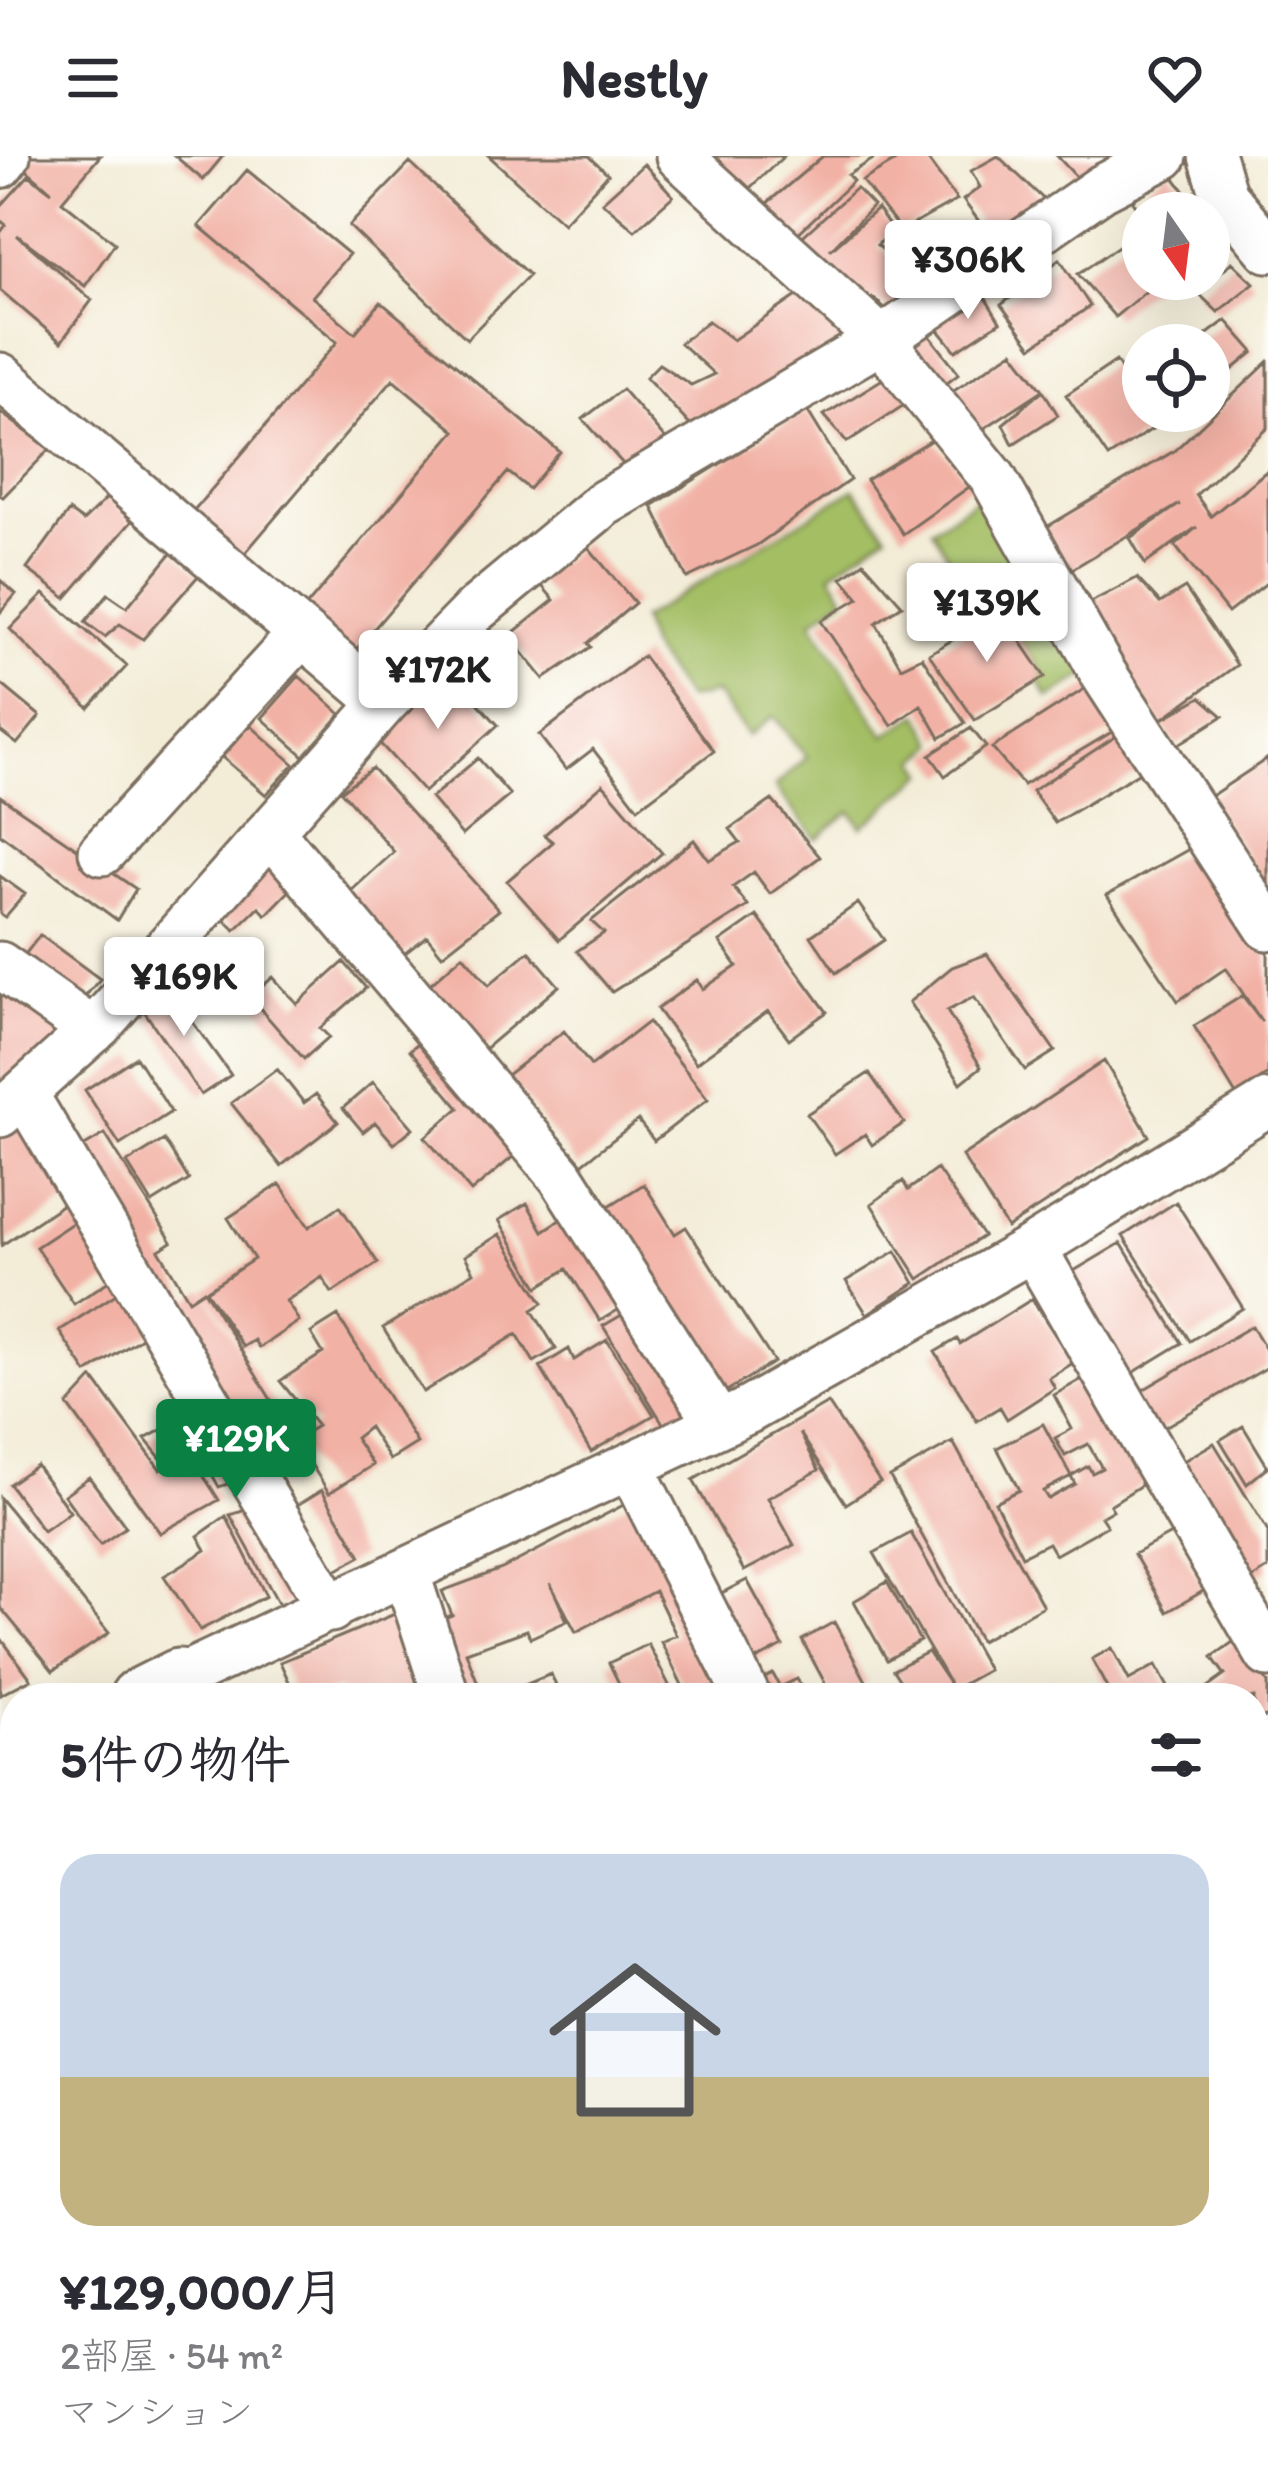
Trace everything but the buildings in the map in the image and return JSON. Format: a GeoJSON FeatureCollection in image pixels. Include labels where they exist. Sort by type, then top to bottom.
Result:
{"type":"FeatureCollection","features":[{"type":"Feature","properties":{"kind":"street"},"geometry":{"type":"LineString","coordinates":[[0,165],[7,156]]}},
{"type":"Feature","properties":{"kind":"street"},"geometry":{"type":"LineString","coordinates":[[679,156],[881,340],[993,478],[1102,673],[1268,927]]}},
{"type":"Feature","properties":{"kind":"street"},"geometry":{"type":"LineString","coordinates":[[331,1609],[12,1104],[93,1030],[384,703],[474,611],[603,504],[881,340],[1102,188],[1164,156]]}},
{"type":"Feature","properties":{"kind":"street"},"geometry":{"type":"LineString","coordinates":[[1212,156],[1224,196],[1268,249]]}},
{"type":"Feature","properties":{"kind":"street"},"geometry":{"type":"LineString","coordinates":[[0,376],[384,703]]}},
{"type":"Feature","properties":{"kind":"street"},"geometry":{"type":"LineString","coordinates":[[101,852],[302,633]]}},
{"type":"Feature","properties":{"kind":"street"},"geometry":{"type":"LineString","coordinates":[[270,832],[561,1176],[719,1424]]}},
{"type":"Feature","properties":{"kind":"street"},"geometry":{"type":"LineString","coordinates":[[0,965],[93,1030]]}},
{"type":"Feature","properties":{"kind":"street"},"geometry":{"type":"LineString","coordinates":[[184,1683],[719,1424],[1033,1248],[1268,1103]]}},
{"type":"Feature","properties":{"kind":"street"},"geometry":{"type":"LineString","coordinates":[[1033,1248],[1268,1654]]}},
{"type":"Feature","properties":{"kind":"street"},"geometry":{"type":"LineString","coordinates":[[631,1467],[740,1683]]}},
{"type":"Feature","properties":{"kind":"street"},"geometry":{"type":"LineString","coordinates":[[407,1575],[442,1683]]}},
{"type":"Feature","properties":{"kind":"green space"},"geometry":{"type":"Polygon","coordinates":[[[854,489],[887,534],[831,573],[845,597],[812,621],[885,736],[919,714],[936,744],[918,760],[926,773],[862,827],[850,811],[816,839],[775,787],[807,757],[773,716],[748,736],[716,693],[687,699],[649,646],[641,619],[854,489]]]}},
{"type":"Feature","properties":{"kind":"green space"},"geometry":{"type":"Polygon","coordinates":[[[987,492],[1089,673],[1049,698],[1038,681],[1045,676],[1001,612],[986,619],[932,529],[987,492]]]}}]}
